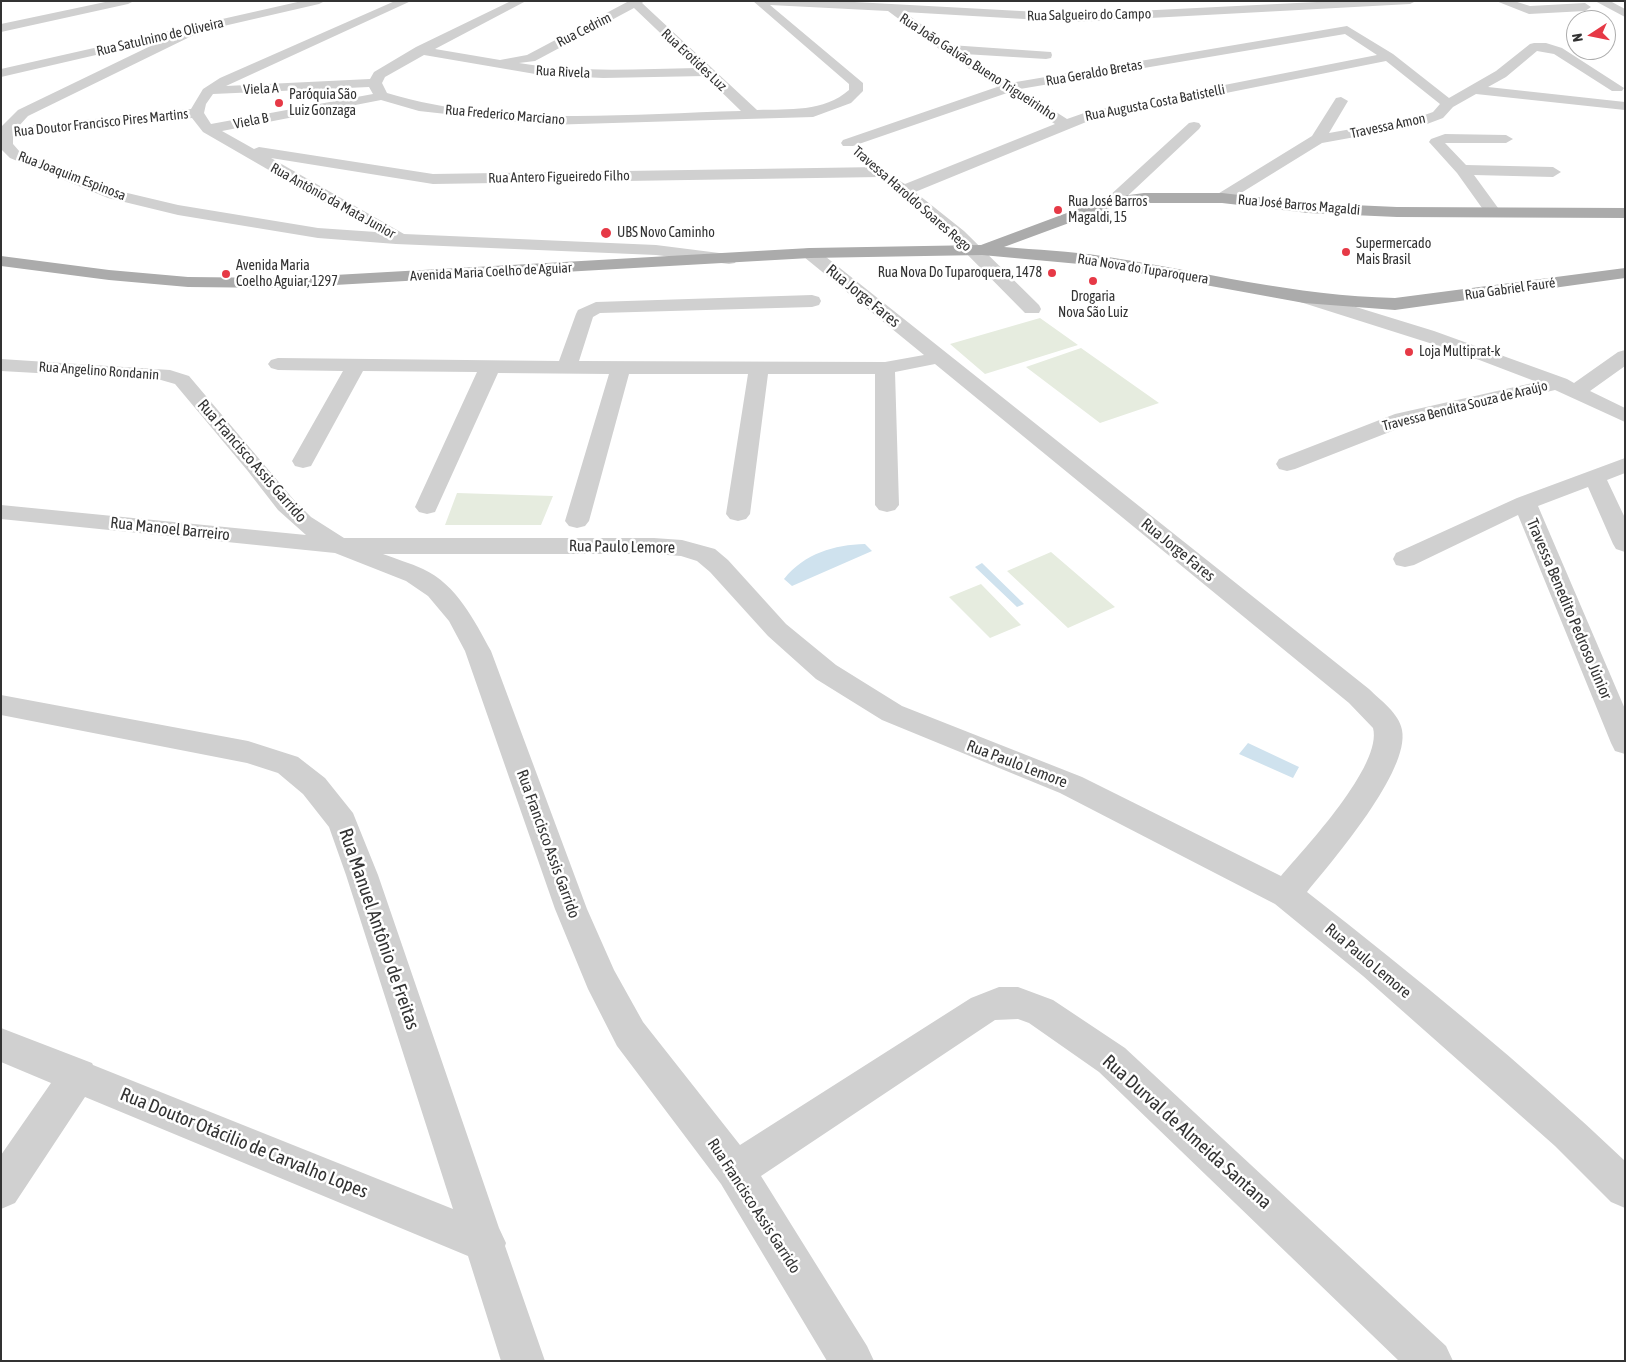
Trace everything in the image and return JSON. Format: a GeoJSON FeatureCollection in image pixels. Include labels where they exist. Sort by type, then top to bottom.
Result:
{"type":"FeatureCollection","features":[{"type":"Feature","properties":{"kind":"main road","name":"Rua José Barros Magaldi"},"geometry":{"type":"LineString","coordinates":[[976,250],[1017,237],[1080,212],[1113,202],[1144,198],[1222,198],[1357,211],[1557,214],[1625,213]]}},
{"type":"Feature","properties":{"kind":"main road"},"geometry":{"type":"LineString","coordinates":[[1017,237],[1023,247],[1032,254]]}},
{"type":"Feature","properties":{"kind":"main road","name":"Avenida Maria Coelho de Aguiar"},"geometry":{"type":"LineString","coordinates":[[1,261],[109,275],[158,279],[282,283],[810,253],[976,250]]}},
{"type":"Feature","properties":{"kind":"main road","name":"Rua Nova do Tuparoquera"},"geometry":{"type":"LineString","coordinates":[[976,250],[1101,261],[1304,297],[1360,303],[1395,304]]}},
{"type":"Feature","properties":{"kind":"main road","name":"Rua Gabriel Fauré"},"geometry":{"type":"LineString","coordinates":[[1395,304],[1625,273]]}},
{"type":"Feature","properties":{"kind":"street"},"geometry":{"type":"LineString","coordinates":[[1,28],[128,1]]}},
{"type":"Feature","properties":{"kind":"street","name":"Rua Satulnino de Oliveira"},"geometry":{"type":"LineString","coordinates":[[1,73],[319,1]]}},
{"type":"Feature","properties":{"kind":"street"},"geometry":{"type":"LineString","coordinates":[[197,113],[208,92],[225,81],[405,1]]}},
{"type":"Feature","properties":{"kind":"street"},"geometry":{"type":"LineString","coordinates":[[378,89],[379,75],[420,50],[520,1]]}},
{"type":"Feature","properties":{"kind":"street","name":"Rua Frederico Marciano"},"geometry":{"type":"LineString","coordinates":[[378,89],[419,107],[546,121],[813,113],[846,100],[856,91],[856,82],[759,1]]}},
{"type":"Feature","properties":{"kind":"street","name":"Rua Salgueiro do Campo"},"geometry":{"type":"LineString","coordinates":[[769,1],[1045,18],[1410,1]]}},
{"type":"Feature","properties":{"kind":"street"},"geometry":{"type":"LineString","coordinates":[[1168,13],[1191,1]]}},
{"type":"Feature","properties":{"kind":"street"},"geometry":{"type":"LineString","coordinates":[[1502,1],[1530,10],[1585,7]]}},
{"type":"Feature","properties":{"kind":"street"},"geometry":{"type":"LineString","coordinates":[[1601,1],[1625,14]]}},
{"type":"Feature","properties":{"kind":"street","name":"Rua Cedrim"},"geometry":{"type":"LineString","coordinates":[[489,64],[530,58],[636,2]]}},
{"type":"Feature","properties":{"kind":"street","name":"Rua Erotides Luz"},"geometry":{"type":"LineString","coordinates":[[636,2],[754,115]]}},
{"type":"Feature","properties":{"kind":"street","name":"Rua João Galvão Bueno Trigueirinho"},"geometry":{"type":"LineString","coordinates":[[892,9],[946,48],[1065,124]]}},
{"type":"Feature","properties":{"kind":"street","name":"Rua Joaquim Espinosa"},"geometry":{"type":"LineString","coordinates":[[197,29],[23,113],[3,133],[6,145],[15,155],[114,195],[178,210],[248,222],[357,237],[400,239]]}},
{"type":"Feature","properties":{"kind":"street","name":"Travessa Amon"},"geometry":{"type":"LineString","coordinates":[[1318,139],[1422,121],[1438,115],[1448,104],[1388,57],[1347,30]]}},
{"type":"Feature","properties":{"kind":"street","name":"Rua Geraldo Bretas"},"geometry":{"type":"LineString","coordinates":[[848,143],[1010,88],[1347,30]]}},
{"type":"Feature","properties":{"kind":"street"},"geometry":{"type":"LineString","coordinates":[[1448,104],[1472,88],[1501,74],[1531,49],[1540,47],[1558,51],[1617,88]]}},
{"type":"Feature","properties":{"kind":"street"},"geometry":{"type":"LineString","coordinates":[[946,48],[1046,55]]}},
{"type":"Feature","properties":{"kind":"street","name":"Rua Rivela"},"geometry":{"type":"LineString","coordinates":[[420,50],[520,70],[594,74],[707,72]]}},
{"type":"Feature","properties":{"kind":"street","name":"Rua Augusta Costa Batistelli"},"geometry":{"type":"LineString","coordinates":[[904,191],[1065,124],[1095,114],[1388,57]]}},
{"type":"Feature","properties":{"kind":"street","name":"Rua Cedrim"},"geometry":{"type":"LineString","coordinates":[[520,70],[530,58]]}},
{"type":"Feature","properties":{"kind":"street"},"geometry":{"type":"LineString","coordinates":[[1472,88],[1625,106]]}},
{"type":"Feature","properties":{"kind":"street","name":"Viela A"},"geometry":{"type":"LineString","coordinates":[[208,92],[378,89]]}},
{"type":"Feature","properties":{"kind":"street","name":"Viela B"},"geometry":{"type":"LineString","coordinates":[[208,129],[378,89]]}},
{"type":"Feature","properties":{"kind":"street"},"geometry":{"type":"LineString","coordinates":[[1222,198],[1318,139],[1341,101]]}},
{"type":"Feature","properties":{"kind":"street","name":"Rua Doutor Francisco Pires Martins"},"geometry":{"type":"LineString","coordinates":[[3,133],[197,113]]}},
{"type":"Feature","properties":{"kind":"street","name":"Rua Antônio da Mata Junior"},"geometry":{"type":"LineString","coordinates":[[197,113],[200,121],[208,129],[400,239],[656,250],[728,259]]}},
{"type":"Feature","properties":{"kind":"street","name":"Travessa Haroldo Soares Rego"},"geometry":{"type":"LineString","coordinates":[[813,113],[880,172],[976,250],[1032,309]]}},
{"type":"Feature","properties":{"kind":"street"},"geometry":{"type":"LineString","coordinates":[[1113,202],[1194,126]]}},
{"type":"Feature","properties":{"kind":"street"},"geometry":{"type":"LineString","coordinates":[[1493,212],[1462,170],[1436,142],[1437,140],[1506,139]]}},
{"type":"Feature","properties":{"kind":"street","name":"Rua Antero Figueiredo Filho"},"geometry":{"type":"LineString","coordinates":[[240,148],[342,166],[433,178],[880,172]]}},
{"type":"Feature","properties":{"kind":"street"},"geometry":{"type":"LineString","coordinates":[[1462,170],[1553,172]]}},
{"type":"Feature","properties":{"kind":"street","name":"Rua Jorge Fares"},"geometry":{"type":"LineString","coordinates":[[810,253],[1359,696],[1388,730],[1387,747],[1380,766],[1366,792],[1286,894]]}},
{"type":"Feature","properties":{"kind":"street","name":"Rua Nova do Tuparoquera"},"geometry":{"type":"LineString","coordinates":[[1304,297],[1412,329],[1569,387],[1625,416]]}},
{"type":"Feature","properties":{"kind":"street"},"geometry":{"type":"LineString","coordinates":[[566,368],[585,314],[596,308],[812,300]]}},
{"type":"Feature","properties":{"kind":"street","name":"Rua Nova do Tuparoquera"},"geometry":{"type":"LineString","coordinates":[[1395,304],[1395,316],[1412,329]]}},
{"type":"Feature","properties":{"kind":"street"},"geometry":{"type":"LineString","coordinates":[[1569,387],[1625,356]]}},
{"type":"Feature","properties":{"kind":"street"},"geometry":{"type":"LineString","coordinates":[[278,364],[566,368],[885,368],[938,358]]}},
{"type":"Feature","properties":{"kind":"street","name":"Rua Angelino Rondanin"},"geometry":{"type":"LineString","coordinates":[[1,365],[163,374],[182,380],[191,391]]}},
{"type":"Feature","properties":{"kind":"street"},"geometry":{"type":"LineString","coordinates":[[303,461],[356,365]]}},
{"type":"Feature","properties":{"kind":"street"},"geometry":{"type":"LineString","coordinates":[[427,507],[490,367]]}},
{"type":"Feature","properties":{"kind":"street"},"geometry":{"type":"LineString","coordinates":[[577,521],[621,368]]}},
{"type":"Feature","properties":{"kind":"street"},"geometry":{"type":"LineString","coordinates":[[885,368],[887,505]]}},
{"type":"Feature","properties":{"kind":"street"},"geometry":{"type":"LineString","coordinates":[[738,514],[758,369]]}},
{"type":"Feature","properties":{"kind":"street"},"geometry":{"type":"LineString","coordinates":[[1,380],[163,385],[191,391]]}},
{"type":"Feature","properties":{"kind":"street","name":"Travessa Bendita Souza de Araújo"},"geometry":{"type":"LineString","coordinates":[[1287,464],[1403,419],[1569,387]]}},
{"type":"Feature","properties":{"kind":"street","name":"Rua Francisco Assis Garrido"},"geometry":{"type":"LineString","coordinates":[[191,391],[256,465],[286,505],[314,530],[339,546],[415,576],[437,590],[460,617],[478,651],[571,909],[600,978],[630,1034],[735,1170],[852,1361]]}},
{"type":"Feature","properties":{"kind":"street"},"geometry":{"type":"LineString","coordinates":[[1405,559],[1525,503],[1625,465]]}},
{"type":"Feature","properties":{"kind":"street"},"geometry":{"type":"LineString","coordinates":[[1594,476],[1625,544]]}},
{"type":"Feature","properties":{"kind":"street","name":"Travessa Benedito Pedroso Júnior"},"geometry":{"type":"LineString","coordinates":[[1525,503],[1625,743]]}},
{"type":"Feature","properties":{"kind":"street","name":"Rua Manoel Barreiro"},"geometry":{"type":"LineString","coordinates":[[1,512],[339,546]]}},
{"type":"Feature","properties":{"kind":"street","name":"Rua Paulo Lemore"},"geometry":{"type":"LineString","coordinates":[[339,546],[654,546],[697,552],[719,566],[777,630],[826,672],[892,713],[952,739],[1070,785],[1286,894],[1375,964],[1568,1133],[1625,1188]]}},
{"type":"Feature","properties":{"kind":"street","name":"Rua Manuel Antônio de Freitas"},"geometry":{"type":"LineString","coordinates":[[1,705],[248,752],[288,766],[314,786],[342,822],[362,875],[486,1243],[523,1361]]}},
{"type":"Feature","properties":{"kind":"street","name":"Rua Durval de Almeida Santana"},"geometry":{"type":"LineString","coordinates":[[735,1170],[983,1009],[998,1003],[1018,1003],[1041,1011],[1112,1060],[1432,1361]]}},
{"type":"Feature","properties":{"kind":"street","name":"Rua Doutor Otácilio de Carvalho Lopes"},"geometry":{"type":"LineString","coordinates":[[1,1045],[79,1075],[486,1243]]}},
{"type":"Feature","properties":{"kind":"street"},"geometry":{"type":"LineString","coordinates":[[1,1189],[79,1075]]}},
{"type":"Feature","properties":{"kind":"shaded area"},"geometry":{"type":"Polygon","coordinates":[[[1040,318],[1078,345],[985,374],[950,344],[1040,318]]]}},
{"type":"Feature","properties":{"kind":"shaded area"},"geometry":{"type":"Polygon","coordinates":[[[1081,348],[1159,403],[1100,423],[1026,367],[1081,348]]]}},
{"type":"Feature","properties":{"kind":"shaded area"},"geometry":{"type":"Polygon","coordinates":[[[457,493],[553,496],[541,525],[445,525],[457,493]]]}},
{"type":"Feature","properties":{"kind":"shaded area"},"geometry":{"type":"Polygon","coordinates":[[[1051,552],[1115,607],[1068,628],[1007,571],[1051,552]]]}},
{"type":"Feature","properties":{"kind":"shaded area"},"geometry":{"type":"Polygon","coordinates":[[[981,584],[1021,625],[990,638],[949,597],[981,584]]]}},
{"type":"Feature","properties":{"kind":"water"},"geometry":{"type":"Polygon","coordinates":[[[865,544],[872,551],[792,586],[784,579],[801,563],[821,552],[842,546],[865,544]]]}},
{"type":"Feature","properties":{"kind":"water"},"geometry":{"type":"Polygon","coordinates":[[[982,563],[1024,604],[1017,607],[975,567],[982,563]]]}},
{"type":"Feature","properties":{"kind":"water"},"geometry":{"type":"Polygon","coordinates":[[[1248,743],[1299,767],[1293,778],[1239,754],[1248,743]]]}},
{"type":"Feature","properties":{"kind":"place","name":"Paróquia São Luiz Gonzaga"},"geometry":{"type":"Point","coordinates":[279,103]}},
{"type":"Feature","properties":{"kind":"place","name":"Rua José Barros Magaldi, 15"},"geometry":{"type":"Point","coordinates":[1058,210]}},
{"type":"Feature","properties":{"kind":"place","name":"UBS Novo Caminho"},"geometry":{"type":"Point","coordinates":[606,233]}},
{"type":"Feature","properties":{"kind":"place","name":"Supermercado Mais Brasil"},"geometry":{"type":"Point","coordinates":[1346,252]}},
{"type":"Feature","properties":{"kind":"place","name":"Rua Nova Do Tuparoquera, 1478"},"geometry":{"type":"Point","coordinates":[1052,273]}},
{"type":"Feature","properties":{"kind":"place","name":"Avenida Maria Coelho Aguiar, 1297"},"geometry":{"type":"Point","coordinates":[226,274]}},
{"type":"Feature","properties":{"kind":"place","name":"Drogaria Nova São Luiz"},"geometry":{"type":"Point","coordinates":[1093,281]}},
{"type":"Feature","properties":{"kind":"place","name":"Loja Multiprat-k"},"geometry":{"type":"Point","coordinates":[1409,352]}}]}
